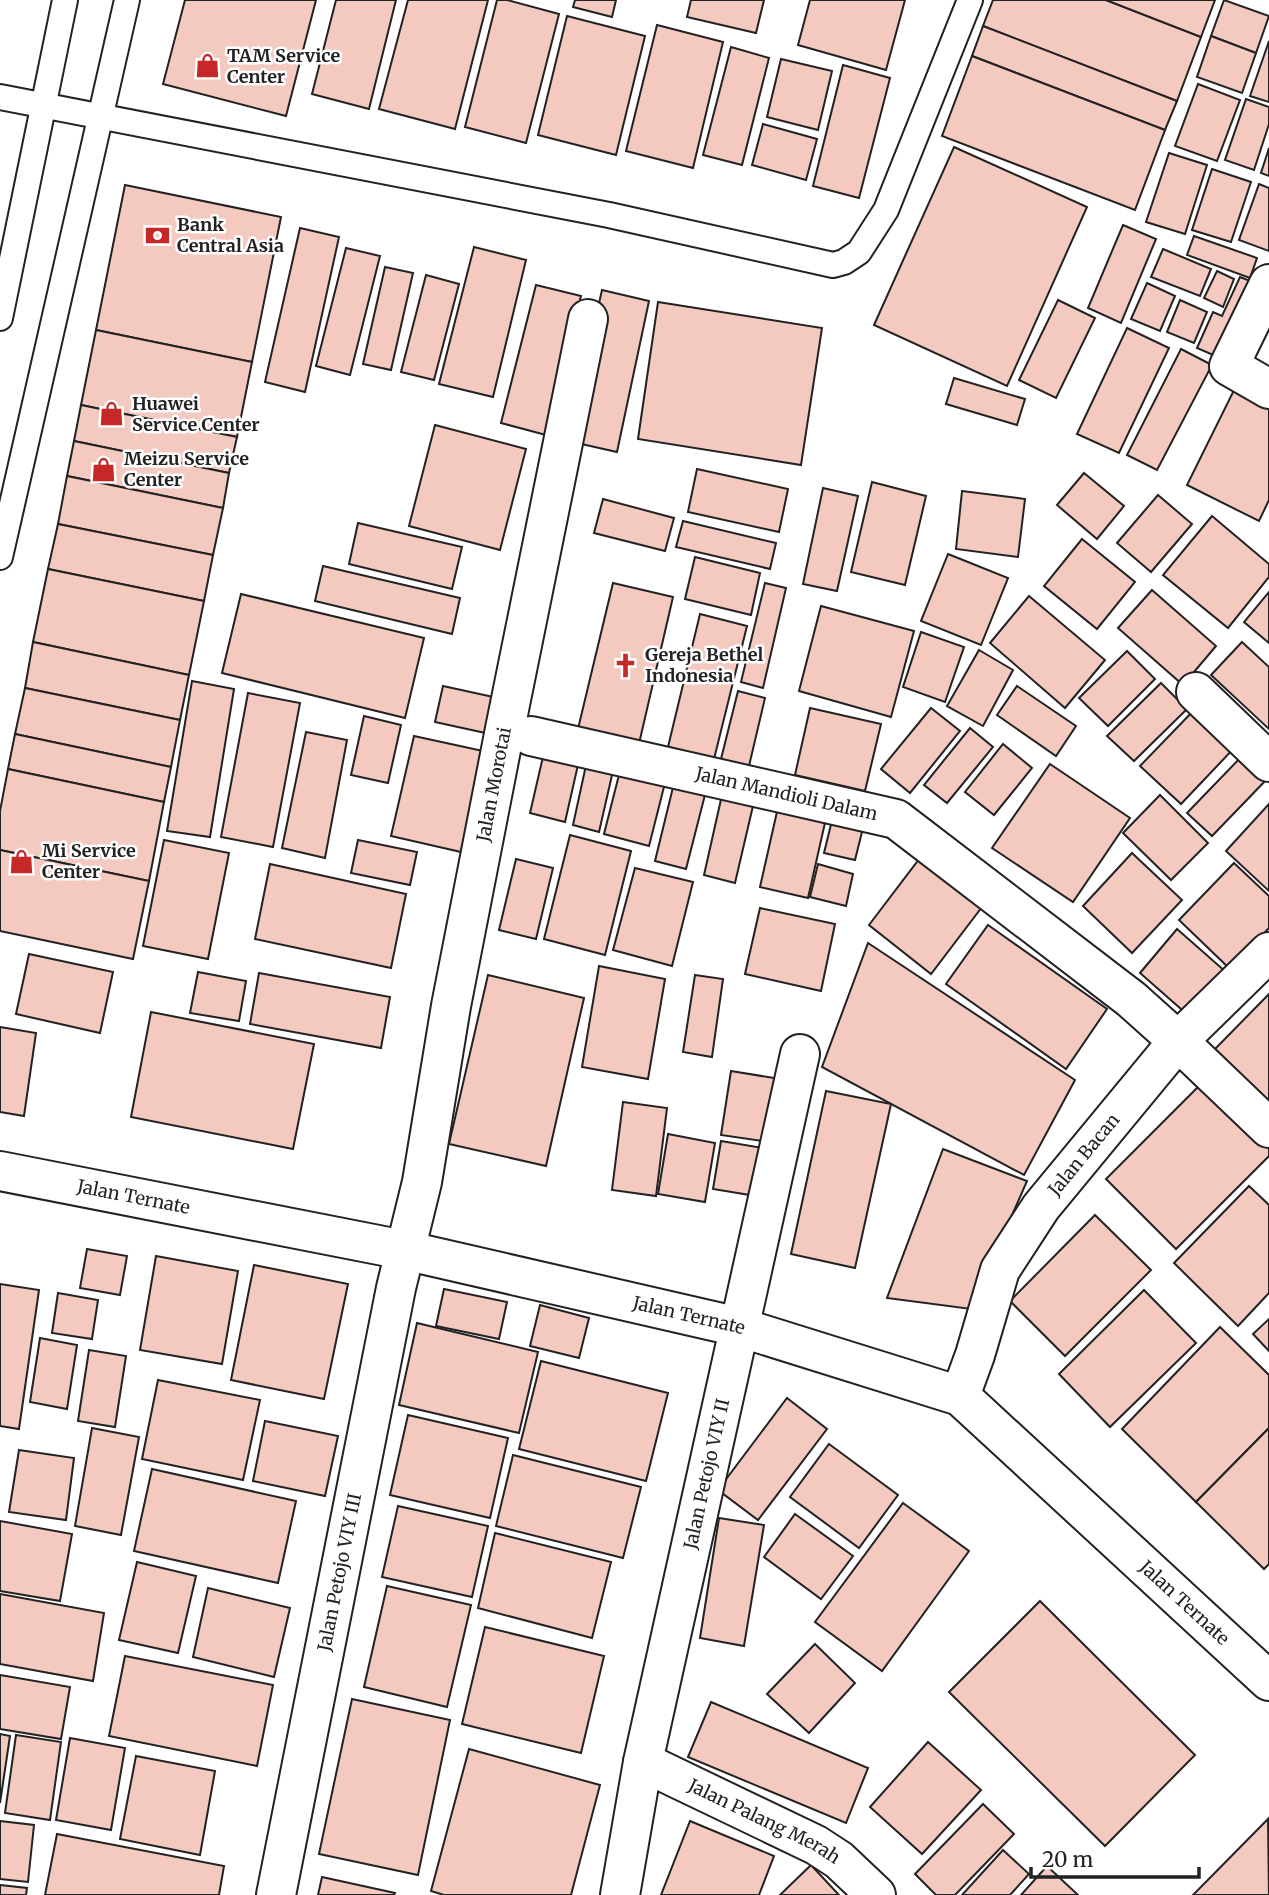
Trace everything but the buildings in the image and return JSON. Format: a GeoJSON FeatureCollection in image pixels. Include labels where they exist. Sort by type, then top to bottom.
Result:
{"type":"FeatureCollection","features":[{"type":"Feature","properties":{"kind":"street"},"geometry":{"type":"LineString","coordinates":[[1269,284],[1229,366],[1269,389]]}},
{"type":"Feature","properties":{"kind":"street","name":"Jalan Morotai"},"geometry":{"type":"LineString","coordinates":[[404,1250],[422,1182],[451,1006],[588,319]]}},
{"type":"Feature","properties":{"kind":"street"},"geometry":{"type":"LineString","coordinates":[[1196,692],[1269,762]]}},
{"type":"Feature","properties":{"kind":"street","name":"Jalan Mandioli Dalam"},"geometry":{"type":"LineString","coordinates":[[531,736],[896,819],[1131,999],[1269,1129]]}},
{"type":"Feature","properties":{"kind":"street","name":"Jalan Bacan"},"geometry":{"type":"LineString","coordinates":[[960,1396],[975,1355],[999,1270],[1041,1207],[1178,1041],[1269,952]]}},
{"type":"Feature","properties":{"kind":"street","name":"Jalan Petojo VIY II"},"geometry":{"type":"LineString","coordinates":[[621,1895],[643,1762],[800,1054]]}},
{"type":"Feature","properties":{"kind":"street","name":"Jalan Ternate"},"geometry":{"type":"LineString","coordinates":[[0,1171],[404,1250],[739,1326],[960,1396],[1269,1681]]}},
{"type":"Feature","properties":{"kind":"street","name":"Jalan Petojo VIY III"},"geometry":{"type":"LineString","coordinates":[[276,1895],[404,1250]]}},
{"type":"Feature","properties":{"kind":"street","name":"Jalan Palang Merah"},"geometry":{"type":"LineString","coordinates":[[643,1762],[816,1845],[839,1860],[876,1895]]}},
{"type":"Feature","properties":{"kind":"lane"},"geometry":{"type":"LineString","coordinates":[[0,318],[65,0]]}},
{"type":"Feature","properties":{"kind":"lane"},"geometry":{"type":"LineString","coordinates":[[0,557],[127,0]]}},
{"type":"Feature","properties":{"kind":"lane"},"geometry":{"type":"LineString","coordinates":[[0,97],[609,215],[833,265],[844,262],[859,252],[886,210],[970,0]]}},
{"type":"Feature","properties":{"kind":"place","name":"TAM Service Center"},"geometry":{"type":"Point","coordinates":[207,66]}},
{"type":"Feature","properties":{"kind":"place","name":"Bank Central Asia"},"geometry":{"type":"Point","coordinates":[157,235]}},
{"type":"Feature","properties":{"kind":"place","name":"Huawei Service Center"},"geometry":{"type":"Point","coordinates":[112,414]}},
{"type":"Feature","properties":{"kind":"place","name":"Meizu Service Center"},"geometry":{"type":"Point","coordinates":[104,469]}},
{"type":"Feature","properties":{"kind":"place","name":"Gereja Bethel Indonesia"},"geometry":{"type":"Point","coordinates":[625,665]}},
{"type":"Feature","properties":{"kind":"place","name":"Mi Service Center"},"geometry":{"type":"Point","coordinates":[22,861]}}]}
